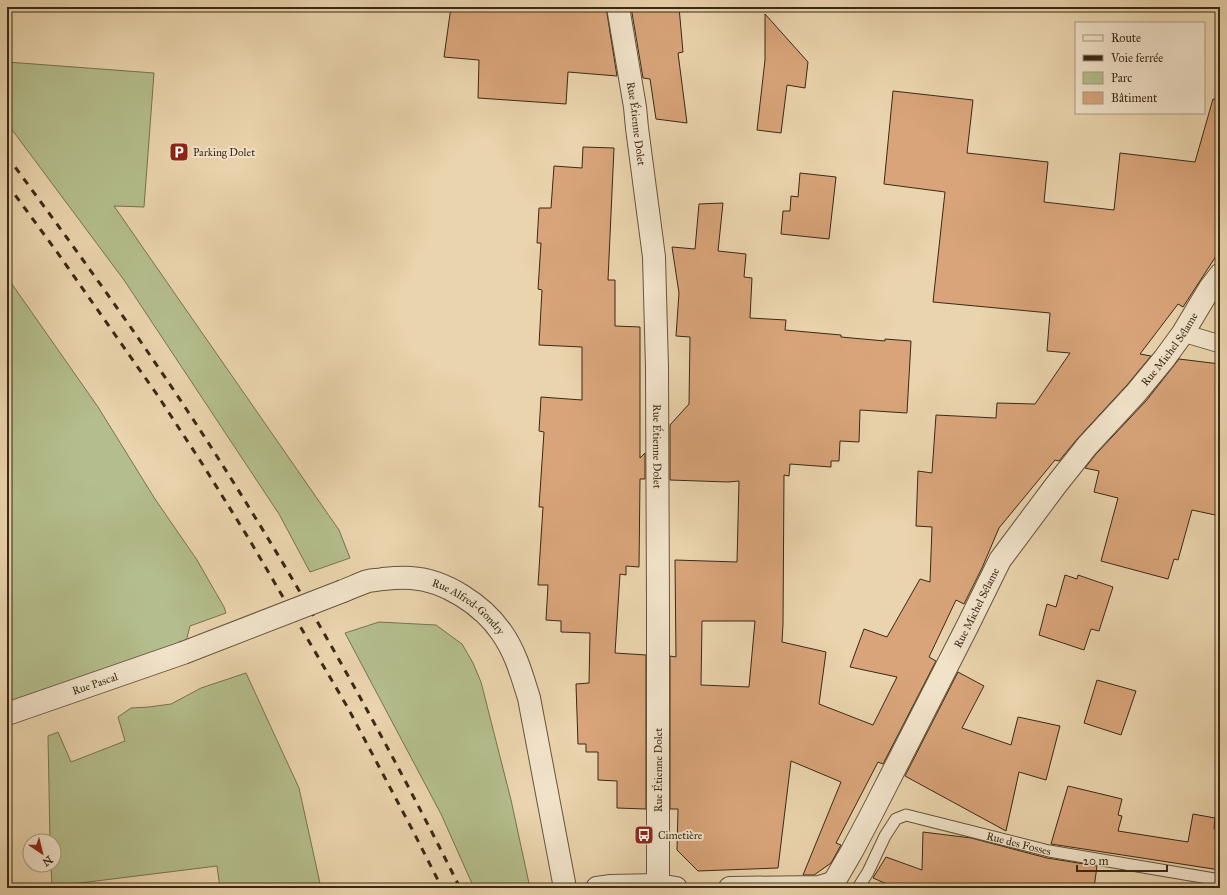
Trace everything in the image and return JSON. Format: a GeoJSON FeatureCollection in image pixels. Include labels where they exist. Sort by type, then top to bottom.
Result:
{"type":"FeatureCollection","features":[{"type":"Feature","properties":{"kind":"street","name":"Rue Étienne Dolet"},"geometry":{"type":"LineString","coordinates":[[618,7],[635,106],[654,257],[657,368],[658,609],[664,887]]}},
{"type":"Feature","properties":{"kind":"street","name":"Rue Michel Sélame"},"geometry":{"type":"LineString","coordinates":[[730,888],[819,886],[830,884],[838,885],[852,851],[964,634],[1000,560],[1087,446],[1164,360],[1220,275]]}},
{"type":"Feature","properties":{"kind":"street"},"geometry":{"type":"LineString","coordinates":[[1183,333],[1220,344]]}},
{"type":"Feature","properties":{"kind":"street","name":"Rue Alfred-Gondry"},"geometry":{"type":"LineString","coordinates":[[183,653],[368,581],[412,578],[426,580],[455,592],[476,605],[502,633],[511,648],[521,672],[529,698],[565,888]]}},
{"type":"Feature","properties":{"kind":"street","name":"Rue Pascal"},"geometry":{"type":"LineString","coordinates":[[7,714],[183,653]]}},
{"type":"Feature","properties":{"kind":"street"},"geometry":{"type":"LineString","coordinates":[[597,888],[611,886],[664,887]]}},
{"type":"Feature","properties":{"kind":"lane","name":"Rue des Fosses"},"geometry":{"type":"LineString","coordinates":[[858,888],[868,872],[885,836],[896,819],[906,816],[1049,851],[1220,880]]}},
{"type":"Feature","properties":{"kind":"green space"},"geometry":{"type":"Polygon","coordinates":[[[7,62],[154,73],[144,207],[114,206],[339,530],[350,558],[310,572],[279,514],[124,280],[7,123],[7,62]]]}},
{"type":"Feature","properties":{"kind":"green space"},"geometry":{"type":"Polygon","coordinates":[[[7,277],[98,407],[155,499],[197,560],[226,613],[190,626],[183,653],[7,714],[7,277]]]}},
{"type":"Feature","properties":{"kind":"green space"},"geometry":{"type":"Polygon","coordinates":[[[379,622],[436,625],[462,644],[473,663],[481,682],[511,800],[530,888],[474,888],[441,814],[345,633],[379,622]]]}},
{"type":"Feature","properties":{"kind":"green space"},"geometry":{"type":"Polygon","coordinates":[[[246,673],[299,788],[321,888],[220,888],[217,866],[64,885],[64,888],[52,888],[51,873],[62,873],[62,833],[50,833],[48,736],[58,732],[71,762],[125,741],[118,717],[131,708],[171,704],[201,688],[246,673]]]}},
{"type":"Feature","properties":{"kind":"building"},"geometry":{"type":"Polygon","coordinates":[[[451,7],[606,7],[617,76],[568,72],[566,104],[478,98],[479,60],[444,57],[451,7]]]}},
{"type":"Feature","properties":{"kind":"building"},"geometry":{"type":"Polygon","coordinates":[[[631,7],[679,7],[683,52],[678,53],[687,123],[656,119],[650,79],[643,78],[631,7]]]}},
{"type":"Feature","properties":{"kind":"building"},"geometry":{"type":"Polygon","coordinates":[[[765,14],[808,62],[805,88],[787,85],[781,133],[757,130],[765,60],[765,14]]]}},
{"type":"Feature","properties":{"kind":"building"},"geometry":{"type":"Polygon","coordinates":[[[893,91],[973,100],[967,153],[1048,162],[1044,202],[1114,210],[1120,153],[1195,162],[1213,99],[1220,100],[1220,250],[1183,307],[1178,304],[1140,354],[1151,356],[1059,461],[1055,460],[999,528],[982,568],[964,604],[956,600],[929,657],[936,661],[883,764],[878,762],[836,843],[841,845],[831,863],[814,875],[803,875],[841,782],[791,761],[778,868],[698,871],[677,850],[678,809],[670,809],[670,656],[676,657],[675,560],[737,562],[739,481],[670,480],[670,425],[689,404],[690,337],[676,336],[679,293],[672,247],[695,249],[699,204],[723,203],[718,251],[746,254],[744,277],[752,278],[750,318],[786,320],[785,330],[885,341],[885,339],[911,341],[907,413],[860,410],[859,442],[840,441],[839,461],[831,461],[831,467],[790,464],[789,476],[784,475],[782,642],[826,652],[819,704],[873,725],[897,677],[850,667],[864,629],[887,637],[920,579],[930,582],[932,527],[916,526],[918,471],[932,473],[936,415],[996,418],[997,403],[1035,404],[1070,353],[1047,351],[1050,313],[933,302],[945,192],[884,184],[893,91]],[[702,621],[701,685],[749,687],[755,621],[702,621]]]}},
{"type":"Feature","properties":{"kind":"building"},"geometry":{"type":"Polygon","coordinates":[[[583,147],[614,148],[608,280],[615,280],[615,326],[640,327],[640,458],[645,453],[645,479],[640,479],[639,567],[626,566],[626,575],[620,574],[615,653],[646,655],[646,809],[617,808],[617,781],[598,780],[598,752],[586,752],[586,744],[578,744],[576,684],[589,683],[590,633],[561,632],[561,621],[546,620],[548,585],[538,585],[543,507],[539,507],[544,432],[539,431],[541,397],[582,400],[582,347],[539,345],[542,290],[538,289],[541,243],[537,243],[539,208],[551,208],[554,166],[582,168],[583,147]]]}},
{"type":"Feature","properties":{"kind":"building"},"geometry":{"type":"Polygon","coordinates":[[[800,173],[836,177],[829,239],[781,234],[783,211],[790,211],[791,196],[798,197],[800,173]]]}},
{"type":"Feature","properties":{"kind":"building"},"geometry":{"type":"Polygon","coordinates":[[[1179,359],[1220,364],[1220,516],[1192,510],[1178,560],[1174,559],[1168,579],[1101,561],[1118,498],[1094,492],[1099,471],[1085,468],[1096,454],[1146,401],[1179,359]]]}},
{"type":"Feature","properties":{"kind":"building"},"geometry":{"type":"Polygon","coordinates":[[[1065,575],[1077,579],[1078,575],[1113,587],[1099,631],[1091,629],[1084,650],[1039,635],[1047,604],[1056,607],[1065,575]]]}},
{"type":"Feature","properties":{"kind":"building"},"geometry":{"type":"Polygon","coordinates":[[[958,672],[984,686],[962,728],[1011,745],[1018,717],[1060,726],[1046,780],[1019,772],[1006,831],[905,776],[958,672]]]}},
{"type":"Feature","properties":{"kind":"building"},"geometry":{"type":"Polygon","coordinates":[[[1097,680],[1136,691],[1121,735],[1084,723],[1097,680]]]}},
{"type":"Feature","properties":{"kind":"building"},"geometry":{"type":"Polygon","coordinates":[[[1068,786],[1122,799],[1118,815],[1122,816],[1118,831],[1188,842],[1193,814],[1215,818],[1214,829],[1220,830],[1220,870],[1051,844],[1068,786]]]}},
{"type":"Feature","properties":{"kind":"building"},"geometry":{"type":"Polygon","coordinates":[[[923,832],[971,838],[1047,858],[1097,866],[1094,888],[896,888],[873,878],[886,857],[922,870],[923,832]]]}},
{"type":"Feature","properties":{"kind":"railway"},"geometry":{"type":"LineString","coordinates":[[7,156],[141,343],[193,419],[251,510],[314,616],[375,724],[460,888]]}},
{"type":"Feature","properties":{"kind":"railway"},"geometry":{"type":"LineString","coordinates":[[7,184],[57,252],[158,396],[249,539],[348,708],[442,888]]}},
{"type":"Feature","properties":{"kind":"place","name":"Parking Dolet"},"geometry":{"type":"Point","coordinates":[179,152]}},
{"type":"Feature","properties":{"kind":"place","name":"Cimetière"},"geometry":{"type":"Point","coordinates":[644,835]}}]}
